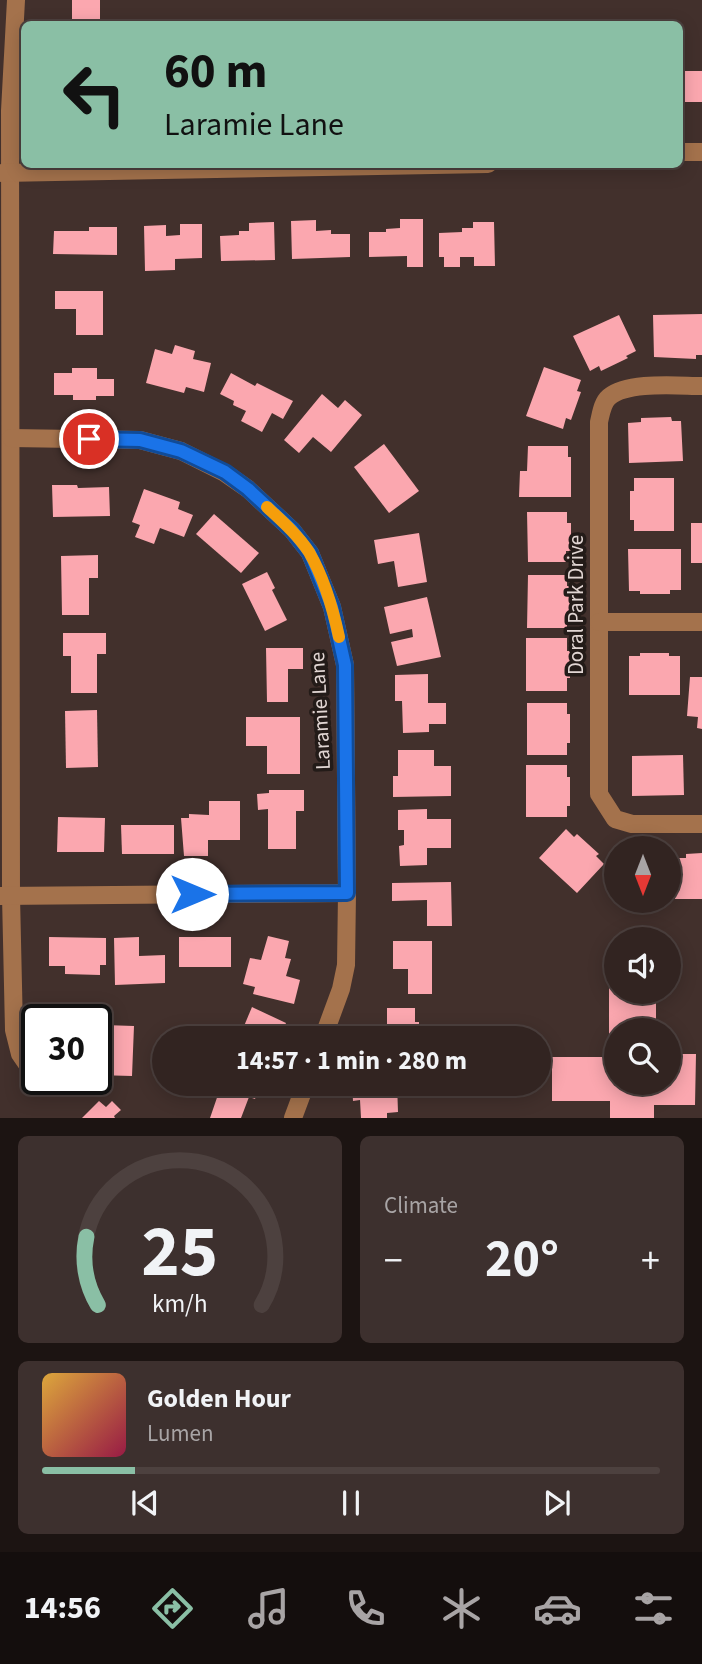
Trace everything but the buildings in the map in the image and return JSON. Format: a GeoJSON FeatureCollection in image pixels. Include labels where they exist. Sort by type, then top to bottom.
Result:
{"type":"FeatureCollection","features":[{"type":"Feature","properties":{"kind":"street"},"geometry":{"type":"LineString","coordinates":[[16,0],[6,173],[11,438],[5,896],[13,1030],[21,1055]]}},
{"type":"Feature","properties":{"kind":"street"},"geometry":{"type":"LineString","coordinates":[[683,152],[702,152]]}},
{"type":"Feature","properties":{"kind":"street"},"geometry":{"type":"LineString","coordinates":[[6,173],[274,168]]}},
{"type":"Feature","properties":{"kind":"street","name":"Doral Park Drive"},"geometry":{"type":"LineString","coordinates":[[702,386],[628,388],[609,397],[602,407],[599,422],[598,622],[599,794],[614,819],[632,824],[702,824]]}},
{"type":"Feature","properties":{"kind":"street","name":"Laramie Lane"},"geometry":{"type":"LineString","coordinates":[[11,438],[140,440],[181,451],[225,472],[248,489],[292,530],[310,553],[332,607],[345,665],[346,965],[341,989],[327,1026]]}},
{"type":"Feature","properties":{"kind":"street"},"geometry":{"type":"LineString","coordinates":[[598,622],[702,622]]}},
{"type":"Feature","properties":{"kind":"street"},"geometry":{"type":"LineString","coordinates":[[5,896],[347,893]]}},
{"type":"Feature","properties":{"kind":"street"},"geometry":{"type":"LineString","coordinates":[[293,1118],[301,1096]]}},
{"type":"Feature","properties":{"kind":"slow traffic"},"geometry":{"type":"LineString","coordinates":[[267,507],[292,530],[310,553],[332,607],[339,637]]}},
{"type":"Feature","properties":{"kind":"route"},"geometry":{"type":"LineString","coordinates":[[89,439],[140,440],[181,451],[225,472],[248,489],[292,530],[310,553],[332,607],[345,665],[347,893],[192,894]]}}]}
